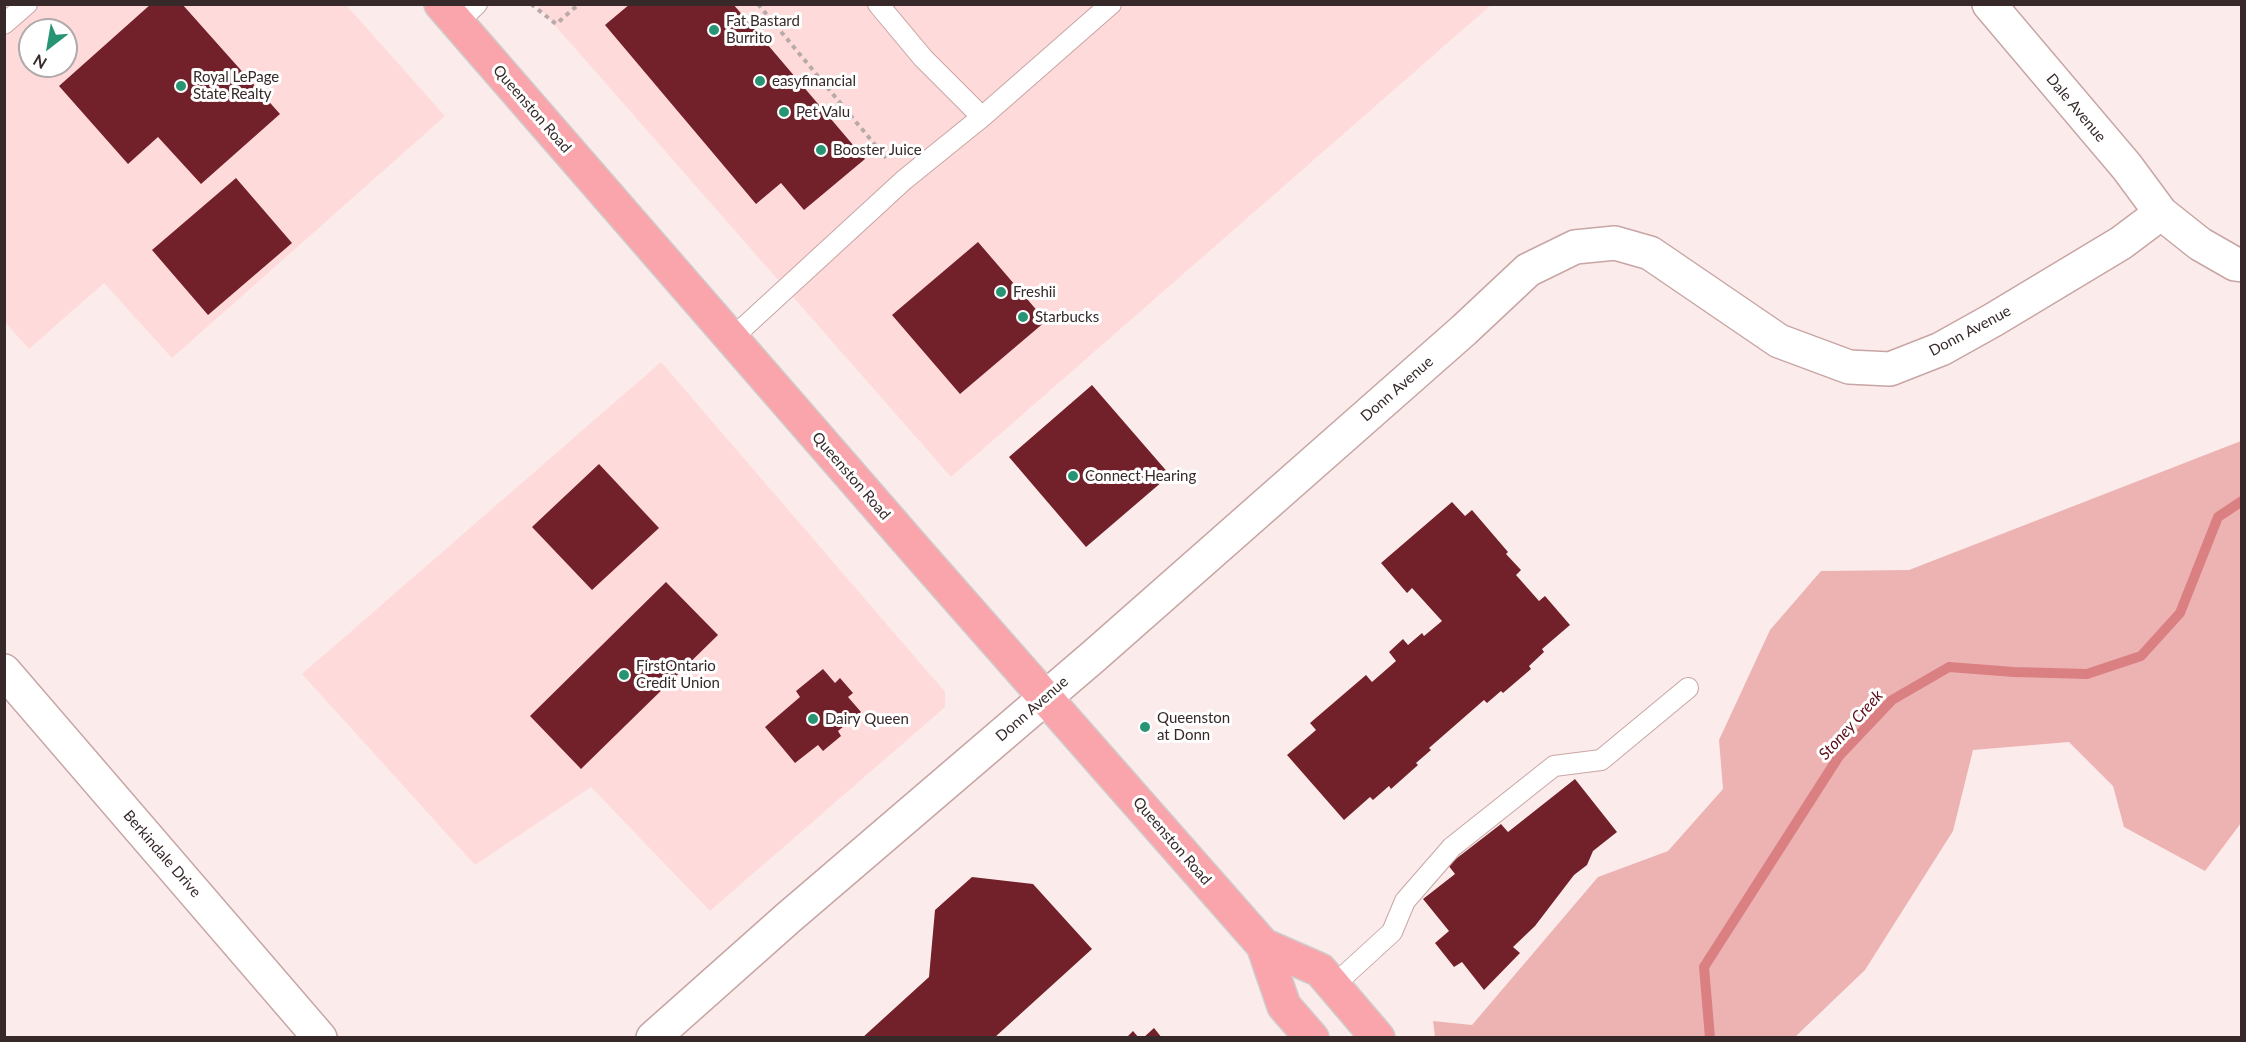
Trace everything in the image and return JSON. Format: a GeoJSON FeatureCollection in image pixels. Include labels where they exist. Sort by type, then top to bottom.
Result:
{"type":"FeatureCollection","features":[{"type":"Feature","properties":{"kind":"main road","name":"Queenston Road"},"geometry":{"type":"LineString","coordinates":[[459,11],[731,339],[1263,945],[1284,1006],[1312,1038]]}},
{"type":"Feature","properties":{"kind":"main road","name":"Queenston Road"},"geometry":{"type":"LineString","coordinates":[[1263,945],[1320,970],[1378,1038]]}},
{"type":"Feature","properties":{"kind":"street","name":"Dale Avenue"},"geometry":{"type":"LineString","coordinates":[[1989,4],[2127,167],[2161,213]]}},
{"type":"Feature","properties":{"kind":"street"},"geometry":{"type":"LineString","coordinates":[[2161,213],[2200,244],[2235,264],[2241,265]]}},
{"type":"Feature","properties":{"kind":"street","name":"Donn Avenue"},"geometry":{"type":"LineString","coordinates":[[652,1038],[797,910],[1045,698],[1464,330],[1528,270],[1575,247],[1615,243],[1650,253],[1779,341],[1849,368],[1890,369],[1941,349],[1993,320],[2121,243],[2161,213]]}},
{"type":"Feature","properties":{"kind":"street","name":"Berkindale Drive"},"geometry":{"type":"LineString","coordinates":[[4,671],[320,1038]]}},
{"type":"Feature","properties":{"kind":"lane"},"geometry":{"type":"LineString","coordinates":[[4,24],[27,4]]}},
{"type":"Feature","properties":{"kind":"lane"},"geometry":{"type":"LineString","coordinates":[[878,4],[923,58],[982,117]]}},
{"type":"Feature","properties":{"kind":"lane"},"geometry":{"type":"LineString","coordinates":[[731,339],[904,180],[982,117],[1111,4]]}},
{"type":"Feature","properties":{"kind":"lane"},"geometry":{"type":"LineString","coordinates":[[1333,986],[1392,932],[1406,901],[1452,847],[1554,765],[1600,760],[1688,688]]}},
{"type":"Feature","properties":{"kind":"path"},"geometry":{"type":"LineString","coordinates":[[531,4],[556,24],[579,4]]}},
{"type":"Feature","properties":{"kind":"path"},"geometry":{"type":"LineString","coordinates":[[758,4],[904,180]]}},
{"type":"Feature","properties":{"kind":"shaded area"},"geometry":{"type":"Polygon","coordinates":[[[4,5],[346,5],[445,116],[172,358],[104,283],[29,349],[5,322],[4,5]]]}},
{"type":"Feature","properties":{"kind":"shaded area"},"geometry":{"type":"Polygon","coordinates":[[[537,5],[1491,5],[951,477],[537,5]]]}},
{"type":"Feature","properties":{"kind":"shaded area"},"geometry":{"type":"Polygon","coordinates":[[[661,362],[945,692],[945,707],[710,911],[591,787],[475,865],[302,674],[661,362]]]}},
{"type":"Feature","properties":{"kind":"shaded area"},"geometry":{"type":"Polygon","coordinates":[[[2241,441],[2241,823],[2205,871],[2124,827],[2113,786],[2069,742],[1973,750],[1953,831],[1865,970],[1795,1037],[1435,1037],[1433,1021],[1472,1025],[1598,877],[1668,851],[1723,789],[1719,740],[1770,630],[1821,571],[1909,570],[2241,441]]]}},
{"type":"Feature","properties":{"kind":"building"},"geometry":{"type":"Polygon","coordinates":[[[151,4],[182,4],[280,114],[201,184],[158,137],[128,164],[59,86],[68,78],[78,78],[78,69],[151,4]]]}},
{"type":"Feature","properties":{"kind":"building"},"geometry":{"type":"Polygon","coordinates":[[[630,4],[733,4],[865,159],[804,210],[781,183],[756,204],[605,25],[630,4]]]}},
{"type":"Feature","properties":{"kind":"building"},"geometry":{"type":"Polygon","coordinates":[[[236,178],[292,243],[208,315],[152,250],[236,178]]]}},
{"type":"Feature","properties":{"kind":"building"},"geometry":{"type":"Polygon","coordinates":[[[978,242],[1046,321],[960,394],[892,315],[978,242]]]}},
{"type":"Feature","properties":{"kind":"building"},"geometry":{"type":"Polygon","coordinates":[[[1092,385],[1170,475],[1086,547],[1009,457],[1092,385]]]}},
{"type":"Feature","properties":{"kind":"building"},"geometry":{"type":"Polygon","coordinates":[[[599,464],[659,528],[592,590],[532,527],[599,464]]]}},
{"type":"Feature","properties":{"kind":"building"},"geometry":{"type":"Polygon","coordinates":[[[1452,502],[1465,516],[1472,510],[1521,570],[1516,575],[1539,601],[1545,596],[1570,625],[1542,649],[1544,652],[1529,666],[1531,669],[1503,693],[1501,691],[1487,703],[1484,700],[1429,748],[1431,750],[1416,763],[1418,765],[1391,789],[1389,786],[1373,800],[1370,797],[1344,820],[1287,755],[1316,730],[1310,723],[1366,675],[1372,682],[1396,661],[1389,652],[1403,639],[1408,645],[1422,633],[1424,636],[1442,621],[1412,588],[1407,593],[1381,563],[1452,502]]]}},
{"type":"Feature","properties":{"kind":"building","name":"FirstOntario Credit Union"},"geometry":{"type":"Polygon","coordinates":[[[666,582],[718,635],[581,769],[530,716],[666,582]]]}},
{"type":"Feature","properties":{"kind":"building","name":"Dairy Queen"},"geometry":{"type":"Polygon","coordinates":[[[823,669],[835,683],[840,678],[853,693],[848,697],[861,712],[838,731],[841,736],[823,751],[818,745],[795,763],[765,727],[800,697],[796,691],[823,669]]]}},
{"type":"Feature","properties":{"kind":"building"},"geometry":{"type":"Polygon","coordinates":[[[1575,779],[1617,832],[1593,851],[1587,865],[1574,875],[1535,926],[1513,947],[1520,953],[1484,990],[1462,962],[1454,967],[1435,943],[1449,931],[1423,899],[1455,874],[1448,865],[1501,824],[1508,832],[1575,779]]]}},
{"type":"Feature","properties":{"kind":"building"},"geometry":{"type":"Polygon","coordinates":[[[972,877],[1033,884],[1092,949],[994,1038],[862,1038],[929,977],[935,910],[972,877]]]}},
{"type":"Feature","properties":{"kind":"building"},"geometry":{"type":"Polygon","coordinates":[[[1154,1028],[1162,1038],[1143,1038],[1154,1028]]]}},
{"type":"Feature","properties":{"kind":"building"},"geometry":{"type":"Polygon","coordinates":[[[1133,1031],[1139,1038],[1126,1038],[1133,1031]]]}},
{"type":"Feature","properties":{"kind":"waterway","name":"Stoney Creek"},"geometry":{"type":"LineString","coordinates":[[1710,1038],[1704,967],[1839,756],[1892,700],[1949,667],[2087,674],[2141,656],[2180,613],[2218,517],[2242,501]]}},
{"type":"Feature","properties":{"kind":"place","name":"Fat Bastard Burrito"},"geometry":{"type":"Point","coordinates":[714,30]}},
{"type":"Feature","properties":{"kind":"place","name":"easyfinancial"},"geometry":{"type":"Point","coordinates":[760,81]}},
{"type":"Feature","properties":{"kind":"place","name":"Royal LePage State Realty"},"geometry":{"type":"Point","coordinates":[181,86]}},
{"type":"Feature","properties":{"kind":"place","name":"Pet Valu"},"geometry":{"type":"Point","coordinates":[784,112]}},
{"type":"Feature","properties":{"kind":"place","name":"Booster Juice"},"geometry":{"type":"Point","coordinates":[821,150]}},
{"type":"Feature","properties":{"kind":"place","name":"Freshii"},"geometry":{"type":"Point","coordinates":[1001,292]}},
{"type":"Feature","properties":{"kind":"place","name":"Starbucks"},"geometry":{"type":"Point","coordinates":[1023,317]}},
{"type":"Feature","properties":{"kind":"place","name":"Connect Hearing"},"geometry":{"type":"Point","coordinates":[1073,476]}},
{"type":"Feature","properties":{"kind":"place","name":"FirstOntario Credit Union"},"geometry":{"type":"Point","coordinates":[624,675]}},
{"type":"Feature","properties":{"kind":"place","name":"Dairy Queen"},"geometry":{"type":"Point","coordinates":[813,719]}},
{"type":"Feature","properties":{"kind":"place","name":"Queenston at Donn"},"geometry":{"type":"Point","coordinates":[1145,727]}}]}
